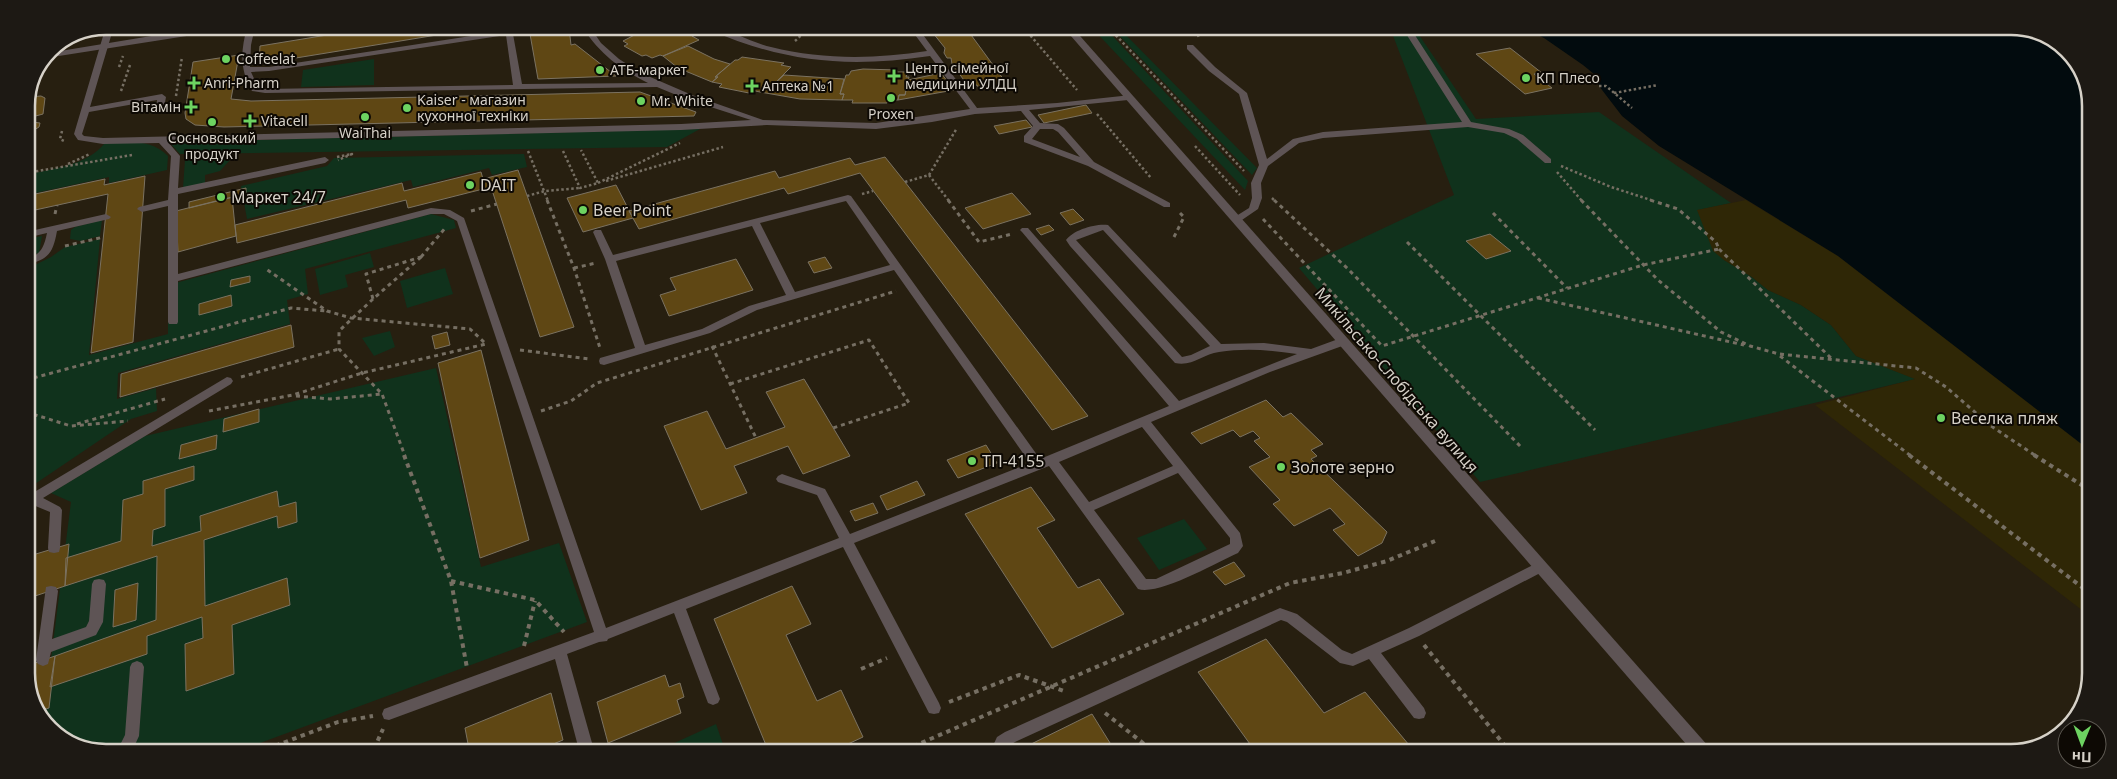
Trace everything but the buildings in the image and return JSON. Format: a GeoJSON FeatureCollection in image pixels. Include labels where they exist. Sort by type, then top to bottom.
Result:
{"type":"FeatureCollection","features":[{"type":"Feature","properties":{"kind":"street"},"geometry":{"type":"LineString","coordinates":[[58,54],[176,35]]}},
{"type":"Feature","properties":{"kind":"street","name":"Микільсько-Слобідська вулиця"},"geometry":{"type":"LineString","coordinates":[[1074,35],[1340,342],[1696,744]]}},
{"type":"Feature","properties":{"kind":"lane"},"geometry":{"type":"LineString","coordinates":[[107,35],[78,134],[81,138],[103,141],[161,140],[681,127],[767,122],[876,126],[971,112],[1128,97]]}},
{"type":"Feature","properties":{"kind":"lane"},"geometry":{"type":"LineString","coordinates":[[154,39],[155,35]]}},
{"type":"Feature","properties":{"kind":"lane"},"geometry":{"type":"LineString","coordinates":[[249,35],[246,70],[255,88],[281,92],[658,84]]}},
{"type":"Feature","properties":{"kind":"lane"},"geometry":{"type":"LineString","coordinates":[[246,70],[269,69],[496,35]]}},
{"type":"Feature","properties":{"kind":"lane"},"geometry":{"type":"LineString","coordinates":[[509,35],[518,87]]}},
{"type":"Feature","properties":{"kind":"lane"},"geometry":{"type":"LineString","coordinates":[[590,35],[609,55],[658,84],[691,98],[767,122]]}},
{"type":"Feature","properties":{"kind":"lane"},"geometry":{"type":"LineString","coordinates":[[727,35],[739,41],[781,53],[838,60],[890,60],[933,53]]}},
{"type":"Feature","properties":{"kind":"lane"},"geometry":{"type":"LineString","coordinates":[[920,35],[971,112]]}},
{"type":"Feature","properties":{"kind":"lane"},"geometry":{"type":"LineString","coordinates":[[1411,35],[1468,124]]}},
{"type":"Feature","properties":{"kind":"lane"},"geometry":{"type":"LineString","coordinates":[[911,40],[922,38]]}},
{"type":"Feature","properties":{"kind":"lane"},"geometry":{"type":"LineString","coordinates":[[1190,47],[1243,93],[1264,165]]}},
{"type":"Feature","properties":{"kind":"lane"},"geometry":{"type":"LineString","coordinates":[[160,108],[165,85]]}},
{"type":"Feature","properties":{"kind":"lane"},"geometry":{"type":"LineString","coordinates":[[85,110],[162,97]]}},
{"type":"Feature","properties":{"kind":"lane"},"geometry":{"type":"LineString","coordinates":[[1023,108],[1038,126],[1058,128],[1091,164]]}},
{"type":"Feature","properties":{"kind":"lane"},"geometry":{"type":"LineString","coordinates":[[1236,220],[1253,209],[1257,198],[1256,183],[1264,165],[1296,141],[1323,135],[1468,124],[1498,129],[1520,137],[1548,161]]}},
{"type":"Feature","properties":{"kind":"lane"},"geometry":{"type":"LineString","coordinates":[[1038,126],[1028,136],[1027,140],[1091,164],[1167,205]]}},
{"type":"Feature","properties":{"kind":"lane"},"geometry":{"type":"LineString","coordinates":[[161,140],[176,156],[173,197],[173,322]]}},
{"type":"Feature","properties":{"kind":"lane"},"geometry":{"type":"LineString","coordinates":[[142,209],[173,197],[325,160]]}},
{"type":"Feature","properties":{"kind":"lane"},"geometry":{"type":"LineString","coordinates":[[610,259],[848,198],[1038,465]]}},
{"type":"Feature","properties":{"kind":"lane"},"geometry":{"type":"LineString","coordinates":[[173,279],[431,211],[440,210],[455,215],[462,220],[602,636]]}},
{"type":"Feature","properties":{"kind":"lane"},"geometry":{"type":"LineString","coordinates":[[35,233],[106,217]]}},
{"type":"Feature","properties":{"kind":"lane"},"geometry":{"type":"LineString","coordinates":[[755,222],[792,297]]}},
{"type":"Feature","properties":{"kind":"lane"},"geometry":{"type":"LineString","coordinates":[[1218,348],[1105,227],[1073,237],[1071,240],[1073,244],[1175,357],[1183,361],[1218,348],[1280,347],[1309,352]]}},
{"type":"Feature","properties":{"kind":"lane"},"geometry":{"type":"LineString","coordinates":[[35,259],[43,256],[49,250],[53,229]]}},
{"type":"Feature","properties":{"kind":"lane"},"geometry":{"type":"LineString","coordinates":[[1025,230],[1176,406]]}},
{"type":"Feature","properties":{"kind":"lane"},"geometry":{"type":"LineString","coordinates":[[598,232],[610,259],[641,350]]}},
{"type":"Feature","properties":{"kind":"lane"},"geometry":{"type":"LineString","coordinates":[[604,361],[706,332],[752,308],[897,266]]}},
{"type":"Feature","properties":{"kind":"lane"},"geometry":{"type":"LineString","coordinates":[[389,714],[560,652],[846,541],[1051,460],[1142,420],[1309,352],[1340,342]]}},
{"type":"Feature","properties":{"kind":"lane"},"geometry":{"type":"LineString","coordinates":[[35,498],[227,381]]}},
{"type":"Feature","properties":{"kind":"lane"},"geometry":{"type":"LineString","coordinates":[[1051,460],[1143,585],[1157,584],[1233,550],[1238,542],[1181,467],[1142,420]]}},
{"type":"Feature","properties":{"kind":"lane"},"geometry":{"type":"LineString","coordinates":[[1086,508],[1181,467]]}},
{"type":"Feature","properties":{"kind":"lane"},"geometry":{"type":"LineString","coordinates":[[782,479],[821,492],[934,708]]}},
{"type":"Feature","properties":{"kind":"lane"},"geometry":{"type":"LineString","coordinates":[[35,503],[56,510],[54,548]]}},
{"type":"Feature","properties":{"kind":"lane"},"geometry":{"type":"LineString","coordinates":[[1001,744],[1010,737],[1280,614],[1292,618],[1345,659],[1353,660],[1414,632],[1539,567]]}},
{"type":"Feature","properties":{"kind":"lane"},"geometry":{"type":"LineString","coordinates":[[51,591],[44,654],[85,634],[95,626],[99,584]]}},
{"type":"Feature","properties":{"kind":"lane"},"geometry":{"type":"LineString","coordinates":[[678,606],[713,699]]}},
{"type":"Feature","properties":{"kind":"lane"},"geometry":{"type":"LineString","coordinates":[[560,652],[585,744]]}},
{"type":"Feature","properties":{"kind":"lane"},"geometry":{"type":"LineString","coordinates":[[1372,652],[1419,713]]}},
{"type":"Feature","properties":{"kind":"lane"},"geometry":{"type":"LineString","coordinates":[[128,744],[132,736],[137,668]]}},
{"type":"Feature","properties":{"kind":"path"},"geometry":{"type":"LineString","coordinates":[[1030,35],[1153,181]]}},
{"type":"Feature","properties":{"kind":"path"},"geometry":{"type":"LineString","coordinates":[[1116,35],[1256,183],[1348,269],[1521,447]]}},
{"type":"Feature","properties":{"kind":"path"},"geometry":{"type":"LineString","coordinates":[[1614,93],[1658,84]]}},
{"type":"Feature","properties":{"kind":"path"},"geometry":{"type":"LineString","coordinates":[[1599,86],[1606,86],[1632,108]]}},
{"type":"Feature","properties":{"kind":"path"},"geometry":{"type":"LineString","coordinates":[[904,182],[929,175],[971,112]]}},
{"type":"Feature","properties":{"kind":"path"},"geometry":{"type":"LineString","coordinates":[[1194,145],[1382,346],[1643,265],[1719,249]]}},
{"type":"Feature","properties":{"kind":"path"},"geometry":{"type":"LineString","coordinates":[[527,196],[545,191],[580,188],[723,148]]}},
{"type":"Feature","properties":{"kind":"path"},"geometry":{"type":"LineString","coordinates":[[598,183],[668,149]]}},
{"type":"Feature","properties":{"kind":"path"},"geometry":{"type":"LineString","coordinates":[[581,150],[598,183]]}},
{"type":"Feature","properties":{"kind":"path"},"geometry":{"type":"LineString","coordinates":[[563,151],[580,188]]}},
{"type":"Feature","properties":{"kind":"path"},"geometry":{"type":"LineString","coordinates":[[528,152],[574,268],[604,361],[597,383]]}},
{"type":"Feature","properties":{"kind":"path"},"geometry":{"type":"LineString","coordinates":[[35,172],[127,158]]}},
{"type":"Feature","properties":{"kind":"path"},"geometry":{"type":"LineString","coordinates":[[1548,161],[1611,187],[1678,209],[1716,242],[1719,249],[1833,360]]}},
{"type":"Feature","properties":{"kind":"path"},"geometry":{"type":"LineString","coordinates":[[1548,161],[1584,204],[1643,265],[1704,320],[1721,332],[1750,346]]}},
{"type":"Feature","properties":{"kind":"path"},"geometry":{"type":"LineString","coordinates":[[929,175],[979,242],[1025,230]]}},
{"type":"Feature","properties":{"kind":"path"},"geometry":{"type":"LineString","coordinates":[[468,671],[451,581],[382,394],[339,349],[339,332],[351,318],[421,257],[455,215],[497,204]]}},
{"type":"Feature","properties":{"kind":"path"},"geometry":{"type":"LineString","coordinates":[[56,214],[57,205]]}},
{"type":"Feature","properties":{"kind":"path"},"geometry":{"type":"LineString","coordinates":[[1174,237],[1184,218],[1178,210]]}},
{"type":"Feature","properties":{"kind":"path"},"geometry":{"type":"LineString","coordinates":[[1493,213],[1567,288]]}},
{"type":"Feature","properties":{"kind":"path"},"geometry":{"type":"LineString","coordinates":[[64,246],[104,237]]}},
{"type":"Feature","properties":{"kind":"path"},"geometry":{"type":"LineString","coordinates":[[1407,242],[1595,430]]}},
{"type":"Feature","properties":{"kind":"path"},"geometry":{"type":"LineString","coordinates":[[373,299],[366,274],[421,257]]}},
{"type":"Feature","properties":{"kind":"path"},"geometry":{"type":"LineString","coordinates":[[251,258],[326,311]]}},
{"type":"Feature","properties":{"kind":"path"},"geometry":{"type":"LineString","coordinates":[[574,268],[610,259]]}},
{"type":"Feature","properties":{"kind":"path"},"geometry":{"type":"LineString","coordinates":[[527,415],[571,401],[597,383],[910,286]]}},
{"type":"Feature","properties":{"kind":"path"},"geometry":{"type":"LineString","coordinates":[[1538,298],[1778,354],[1916,368],[1934,376],[1956,393],[1983,420],[2013,442],[2082,485]]}},
{"type":"Feature","properties":{"kind":"path"},"geometry":{"type":"LineString","coordinates":[[35,378],[291,308],[326,311],[351,318],[470,329],[486,344],[362,373],[293,396],[330,399],[382,394]]}},
{"type":"Feature","properties":{"kind":"path"},"geometry":{"type":"LineString","coordinates":[[706,332],[756,438]]}},
{"type":"Feature","properties":{"kind":"path"},"geometry":{"type":"LineString","coordinates":[[730,384],[869,340],[909,403],[833,428]]}},
{"type":"Feature","properties":{"kind":"path"},"geometry":{"type":"LineString","coordinates":[[504,348],[604,361]]}},
{"type":"Feature","properties":{"kind":"path"},"geometry":{"type":"LineString","coordinates":[[1778,354],[2082,587]]}},
{"type":"Feature","properties":{"kind":"path"},"geometry":{"type":"LineString","coordinates":[[35,415],[71,426],[136,421]]}},
{"type":"Feature","properties":{"kind":"path"},"geometry":{"type":"LineString","coordinates":[[919,744],[1290,583],[1343,573],[1387,561],[1436,541]]}},
{"type":"Feature","properties":{"kind":"path"},"geometry":{"type":"LineString","coordinates":[[451,581],[535,600],[567,635]]}},
{"type":"Feature","properties":{"kind":"path"},"geometry":{"type":"LineString","coordinates":[[523,651],[535,600]]}},
{"type":"Feature","properties":{"kind":"path"},"geometry":{"type":"LineString","coordinates":[[1414,632],[1504,744]]}},
{"type":"Feature","properties":{"kind":"path"},"geometry":{"type":"LineString","coordinates":[[861,669],[887,658]]}},
{"type":"Feature","properties":{"kind":"path"},"geometry":{"type":"LineString","coordinates":[[280,744],[338,722],[389,714]]}},
{"type":"Feature","properties":{"kind":"green space"},"geometry":{"type":"Polygon","coordinates":[[[1099,35],[1112,35],[1248,181],[1245,190],[1099,35]]]}},
{"type":"Feature","properties":{"kind":"green space"},"geometry":{"type":"Polygon","coordinates":[[[1119,35],[1126,35],[1257,168],[1252,175],[1119,35]]]}},
{"type":"Feature","properties":{"kind":"green space"},"geometry":{"type":"Polygon","coordinates":[[[1393,35],[1419,35],[1476,119],[1599,112],[1731,203],[1698,210],[1724,260],[1752,277],[1768,290],[1801,305],[1831,325],[1856,356],[1916,379],[1480,482],[1299,268],[1454,195],[1393,35]]]}},
{"type":"Feature","properties":{"kind":"green space"},"geometry":{"type":"Polygon","coordinates":[[[374,59],[374,85],[301,87],[303,70],[374,59]]]}},
{"type":"Feature","properties":{"kind":"green space"},"geometry":{"type":"Polygon","coordinates":[[[700,129],[667,147],[180,154],[169,142],[700,129]]]}},
{"type":"Feature","properties":{"kind":"green space"},"geometry":{"type":"Polygon","coordinates":[[[131,142],[154,146],[168,156],[167,170],[109,183],[109,177],[35,193],[35,173],[69,165],[89,157],[105,143],[131,142]]]}},
{"type":"Feature","properties":{"kind":"green space"},"geometry":{"type":"Polygon","coordinates":[[[524,154],[527,167],[492,175],[489,168],[413,187],[411,180],[247,219],[241,186],[327,166],[334,158],[524,154]]]}},
{"type":"Feature","properties":{"kind":"green space"},"geometry":{"type":"Polygon","coordinates":[[[231,159],[220,171],[205,175],[205,183],[183,188],[185,160],[231,159]]]}},
{"type":"Feature","properties":{"kind":"green space"},"geometry":{"type":"Polygon","coordinates":[[[431,214],[454,220],[456,228],[305,269],[308,294],[287,300],[290,324],[118,373],[117,399],[156,388],[157,411],[131,419],[35,484],[35,265],[65,247],[100,239],[89,355],[168,334],[168,285],[431,214]]]}},
{"type":"Feature","properties":{"kind":"green space"},"geometry":{"type":"Polygon","coordinates":[[[102,220],[100,236],[81,241],[70,239],[71,230],[75,227],[102,220]]]}},
{"type":"Feature","properties":{"kind":"green space"},"geometry":{"type":"Polygon","coordinates":[[[42,236],[39,253],[35,254],[35,237],[42,236]]]}},
{"type":"Feature","properties":{"kind":"green space"},"geometry":{"type":"Polygon","coordinates":[[[370,253],[374,267],[345,275],[348,287],[320,295],[315,269],[370,253]]]}},
{"type":"Feature","properties":{"kind":"green space"},"geometry":{"type":"Polygon","coordinates":[[[445,268],[453,294],[407,308],[400,281],[445,268]]]}},
{"type":"Feature","properties":{"kind":"green space"},"geometry":{"type":"Polygon","coordinates":[[[390,331],[395,347],[374,356],[362,338],[390,331]]]}},
{"type":"Feature","properties":{"kind":"green space"},"geometry":{"type":"Polygon","coordinates":[[[436,368],[481,567],[559,543],[587,622],[258,744],[106,744],[92,743],[75,737],[59,726],[45,710],[71,502],[51,493],[145,436],[436,368]]]}},
{"type":"Feature","properties":{"kind":"green space"},"geometry":{"type":"Polygon","coordinates":[[[1184,519],[1207,549],[1159,570],[1137,538],[1184,519]]]}},
{"type":"Feature","properties":{"kind":"green space"},"geometry":{"type":"Polygon","coordinates":[[[716,724],[723,744],[672,744],[716,724]]]}},
{"type":"Feature","properties":{"kind":"sand","name":"Веселка пляж"},"geometry":{"type":"Polygon","coordinates":[[[1746,200],[1838,256],[2082,444],[2082,610],[1815,405],[1915,379],[1856,356],[1831,325],[1801,305],[1768,290],[1752,277],[1724,260],[1713,251],[1697,210],[1746,200]]]}},
{"type":"Feature","properties":{"kind":"shaded area"},"geometry":{"type":"Polygon","coordinates":[[[1538,35],[2011,35],[2034,39],[2054,50],[2073,70],[2080,88],[2082,101],[2082,444],[1838,256],[1659,146],[1622,116],[1599,86],[1594,74],[1538,35]]]}},
{"type":"Feature","properties":{"kind":"place","name":"Coffeelat"},"geometry":{"type":"Point","coordinates":[226,59]}},
{"type":"Feature","properties":{"kind":"place","name":"АТБ-маркет"},"geometry":{"type":"Point","coordinates":[600,70]}},
{"type":"Feature","properties":{"kind":"place","name":"Центр сімейної медицини УЛДЦ"},"geometry":{"type":"Point","coordinates":[894,76]}},
{"type":"Feature","properties":{"kind":"place","name":"КП Плесо"},"geometry":{"type":"Point","coordinates":[1526,78]}},
{"type":"Feature","properties":{"kind":"place","name":"Anri-Pharm"},"geometry":{"type":"Point","coordinates":[194,83]}},
{"type":"Feature","properties":{"kind":"place","name":"Аптека №1"},"geometry":{"type":"Point","coordinates":[752,86]}},
{"type":"Feature","properties":{"kind":"place","name":"Proxen"},"geometry":{"type":"Point","coordinates":[891,98]}},
{"type":"Feature","properties":{"kind":"place","name":"Mr. White"},"geometry":{"type":"Point","coordinates":[641,101]}},
{"type":"Feature","properties":{"kind":"place","name":"Вітамін"},"geometry":{"type":"Point","coordinates":[191,107]}},
{"type":"Feature","properties":{"kind":"place","name":"Kaiser - магазин кухонної техніки"},"geometry":{"type":"Point","coordinates":[407,108]}},
{"type":"Feature","properties":{"kind":"place","name":"WaiThai"},"geometry":{"type":"Point","coordinates":[365,117]}},
{"type":"Feature","properties":{"kind":"place","name":"Vitacell"},"geometry":{"type":"Point","coordinates":[250,121]}},
{"type":"Feature","properties":{"kind":"place","name":"Сосновський продукт"},"geometry":{"type":"Point","coordinates":[212,122]}},
{"type":"Feature","properties":{"kind":"place","name":"DAIT"},"geometry":{"type":"Point","coordinates":[470,185]}},
{"type":"Feature","properties":{"kind":"place","name":"Маркет 24/7"},"geometry":{"type":"Point","coordinates":[221,197]}},
{"type":"Feature","properties":{"kind":"place","name":"Beer Point"},"geometry":{"type":"Point","coordinates":[583,210]}},
{"type":"Feature","properties":{"kind":"place","name":"Веселка пляж"},"geometry":{"type":"Point","coordinates":[1941,418]}},
{"type":"Feature","properties":{"kind":"place","name":"ТП-4155"},"geometry":{"type":"Point","coordinates":[972,461]}},
{"type":"Feature","properties":{"kind":"place","name":"Золоте зерно"},"geometry":{"type":"Point","coordinates":[1281,467]}}]}
